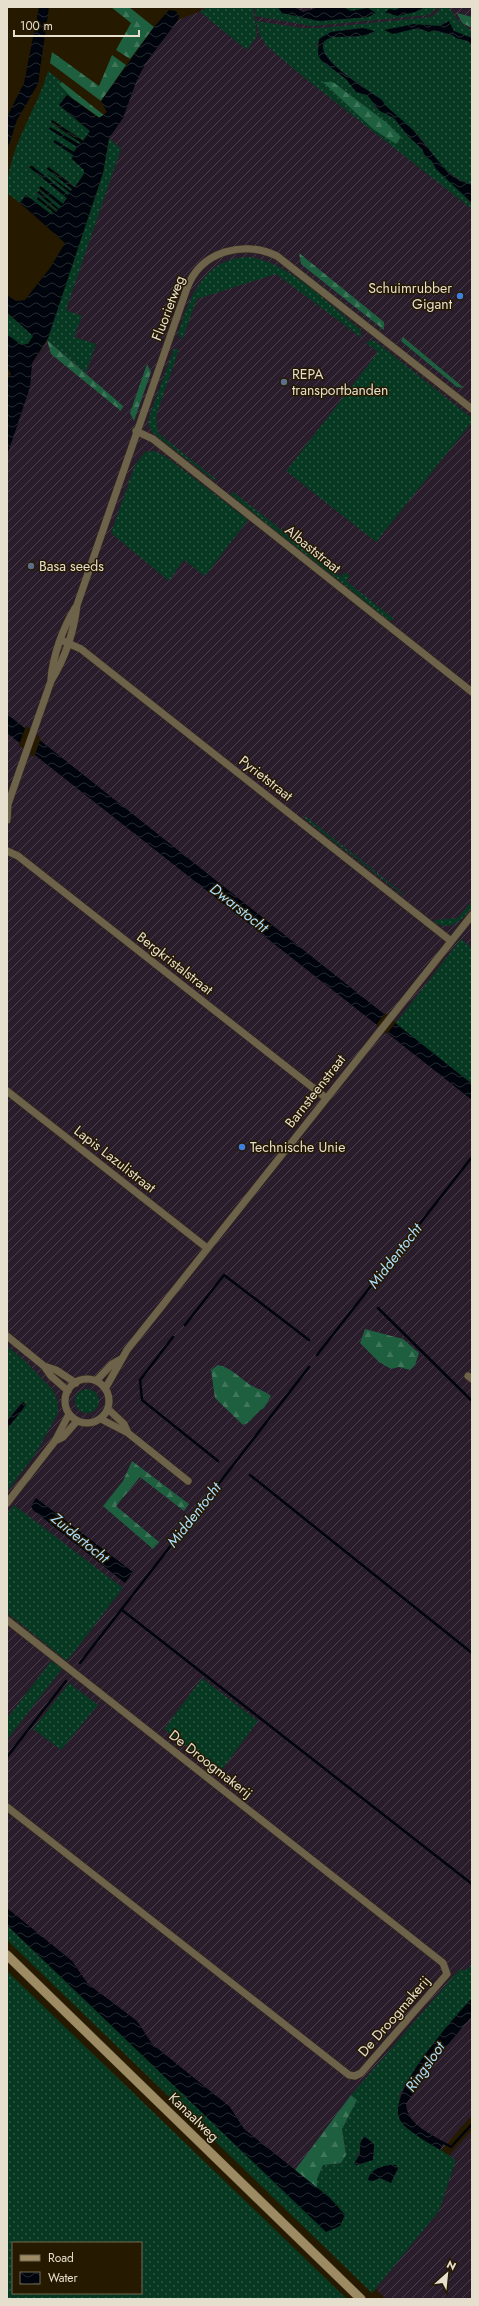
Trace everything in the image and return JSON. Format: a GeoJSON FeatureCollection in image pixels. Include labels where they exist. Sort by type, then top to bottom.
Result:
{"type":"FeatureCollection","features":[{"type":"Feature","properties":{"kind":"street","name":"Fluorietweg"},"geometry":{"type":"LineString","coordinates":[[7,820],[8,806],[51,681],[52,667],[65,641],[70,616],[77,605],[136,431],[193,276],[202,265],[216,255],[242,248],[263,250],[284,261],[472,410]]}},
{"type":"Feature","properties":{"kind":"street","name":"Albaststraat"},"geometry":{"type":"LineString","coordinates":[[136,431],[153,439],[472,692]]}},
{"type":"Feature","properties":{"kind":"street","name":"Pyrietstraat"},"geometry":{"type":"LineString","coordinates":[[65,641],[81,649],[451,941]]}},
{"type":"Feature","properties":{"kind":"street","name":"Bergkristalstraat"},"geometry":{"type":"LineString","coordinates":[[7,851],[18,856],[326,1098]]}},
{"type":"Feature","properties":{"kind":"street","name":"Barnsteenstraat"},"geometry":{"type":"LineString","coordinates":[[105,1389],[121,1360],[207,1248],[472,915]]}},
{"type":"Feature","properties":{"kind":"street","name":"Lapis Lazulistraat"},"geometry":{"type":"LineString","coordinates":[[7,1091],[207,1248]]}},
{"type":"Feature","properties":{"kind":"street"},"geometry":{"type":"LineString","coordinates":[[7,1336],[44,1366],[51,1376],[68,1391]]}},
{"type":"Feature","properties":{"kind":"street","name":"Barnsteenstraat"},"geometry":{"type":"LineString","coordinates":[[96,1381],[112,1364],[121,1360]]}},
{"type":"Feature","properties":{"kind":"street"},"geometry":{"type":"LineString","coordinates":[[44,1366],[56,1370],[76,1383]]}},
{"type":"Feature","properties":{"kind":"street"},"geometry":{"type":"LineString","coordinates":[[89,1380],[96,1381],[105,1389],[109,1398],[108,1409],[101,1418],[87,1423],[77,1421],[69,1414],[66,1405],[68,1391],[76,1383],[89,1380]]}},
{"type":"Feature","properties":{"kind":"street"},"geometry":{"type":"LineString","coordinates":[[108,1409],[124,1424],[128,1433]]}},
{"type":"Feature","properties":{"kind":"street"},"geometry":{"type":"LineString","coordinates":[[56,1441],[58,1433],[69,1414]]}},
{"type":"Feature","properties":{"kind":"street"},"geometry":{"type":"LineString","coordinates":[[101,1418],[128,1433],[188,1481]]}},
{"type":"Feature","properties":{"kind":"street"},"geometry":{"type":"LineString","coordinates":[[7,1503],[56,1441],[63,1437],[77,1421]]}},
{"type":"Feature","properties":{"kind":"street","name":"De Droogmakerij"},"geometry":{"type":"LineString","coordinates":[[7,1620],[443,1963],[447,1974],[361,2073],[356,2076],[350,2075],[7,1807]]}},
{"type":"Feature","properties":{"kind":"street","name":"Kanaalweg"},"geometry":{"type":"LineString","coordinates":[[7,1955],[361,2299]]}},
{"type":"Feature","properties":{"kind":"shaded area"},"geometry":{"type":"Polygon","coordinates":[[[203,7],[472,7],[472,2115],[367,2234],[330,2198],[244,2129],[230,2107],[152,2044],[137,2021],[88,1984],[72,1961],[7,1908],[7,446],[30,387],[32,363],[49,338],[103,173],[109,138],[123,118],[136,82],[145,64],[178,20],[199,12],[203,7]]]}},
{"type":"Feature","properties":{"kind":"shaded area"},"geometry":{"type":"Polygon","coordinates":[[[472,2130],[472,2299],[386,2299],[351,2264],[472,2130]]]}},
{"type":"Feature","properties":{"kind":"green space"},"geometry":{"type":"Polygon","coordinates":[[[111,7],[129,7],[154,27],[130,59],[116,50],[131,23],[111,7]]]}},
{"type":"Feature","properties":{"kind":"green space"},"geometry":{"type":"Polygon","coordinates":[[[207,7],[253,7],[257,36],[247,50],[200,12],[207,7]]]}},
{"type":"Feature","properties":{"kind":"green space"},"geometry":{"type":"Polygon","coordinates":[[[255,7],[278,7],[282,13],[319,21],[368,17],[370,9],[351,11],[343,7],[438,7],[429,15],[312,26],[256,16],[255,7]]]}},
{"type":"Feature","properties":{"kind":"green space"},"geometry":{"type":"Polygon","coordinates":[[[441,7],[449,7],[458,21],[472,31],[472,38],[454,31],[445,22],[440,26],[422,25],[408,27],[397,33],[404,30],[413,29],[435,31],[457,37],[472,45],[472,185],[461,180],[444,168],[421,138],[392,112],[382,100],[343,72],[325,54],[323,46],[329,38],[373,33],[363,28],[331,32],[317,43],[321,60],[346,79],[356,91],[367,95],[373,100],[375,107],[394,118],[408,136],[422,149],[425,156],[432,161],[436,169],[466,195],[468,201],[472,203],[472,209],[301,75],[267,46],[260,36],[256,21],[301,28],[321,28],[430,17],[436,14],[441,7]]]}},
{"type":"Feature","properties":{"kind":"green space"},"geometry":{"type":"Polygon","coordinates":[[[457,13],[472,17],[472,28],[462,23],[457,13]]]}},
{"type":"Feature","properties":{"kind":"green space"},"geometry":{"type":"Polygon","coordinates":[[[52,52],[99,86],[112,55],[126,65],[101,101],[50,63],[52,52]]]}},
{"type":"Feature","properties":{"kind":"green space"},"geometry":{"type":"Polygon","coordinates":[[[48,71],[62,82],[59,84],[72,98],[67,95],[60,106],[90,131],[84,141],[52,120],[51,123],[81,143],[80,145],[51,127],[77,147],[74,152],[55,141],[74,155],[72,159],[84,169],[84,174],[75,187],[49,167],[47,168],[73,190],[71,191],[44,172],[70,193],[68,196],[31,165],[29,167],[67,198],[63,204],[41,187],[39,189],[62,206],[59,209],[39,191],[37,193],[58,210],[57,212],[38,197],[37,199],[53,212],[52,215],[26,195],[20,203],[7,193],[8,177],[17,146],[37,101],[48,71]]]}},
{"type":"Feature","properties":{"kind":"green space"},"geometry":{"type":"Polygon","coordinates":[[[62,82],[105,116],[100,118],[72,98],[59,84],[62,82]]]}},
{"type":"Feature","properties":{"kind":"green space"},"geometry":{"type":"Polygon","coordinates":[[[323,82],[333,82],[387,123],[401,137],[396,144],[373,129],[323,82]]]}},
{"type":"Feature","properties":{"kind":"green space"},"geometry":{"type":"Polygon","coordinates":[[[109,138],[121,149],[66,310],[82,316],[74,337],[96,344],[86,373],[47,340],[103,173],[109,138]]]}},
{"type":"Feature","properties":{"kind":"green space"},"geometry":{"type":"Polygon","coordinates":[[[299,253],[384,322],[384,330],[301,264],[299,253]]]}},
{"type":"Feature","properties":{"kind":"green space"},"geometry":{"type":"Polygon","coordinates":[[[248,257],[263,260],[278,266],[293,275],[360,329],[362,338],[276,274],[197,299],[182,340],[178,334],[188,307],[201,282],[209,272],[220,264],[233,259],[248,257]]]}},
{"type":"Feature","properties":{"kind":"green space"},"geometry":{"type":"Polygon","coordinates":[[[7,313],[34,336],[28,344],[21,345],[7,334],[7,313]]]}},
{"type":"Feature","properties":{"kind":"green space"},"geometry":{"type":"Polygon","coordinates":[[[403,337],[464,388],[457,387],[401,341],[403,337]]]}},
{"type":"Feature","properties":{"kind":"green space"},"geometry":{"type":"Polygon","coordinates":[[[47,340],[123,406],[121,411],[51,354],[47,340]]]}},
{"type":"Feature","properties":{"kind":"green space"},"geometry":{"type":"Polygon","coordinates":[[[370,340],[375,341],[472,418],[472,422],[376,542],[286,471],[378,352],[366,343],[370,340]]]}},
{"type":"Feature","properties":{"kind":"green space"},"geometry":{"type":"Polygon","coordinates":[[[174,349],[179,349],[156,416],[158,433],[217,480],[215,481],[153,433],[149,426],[149,417],[174,349]]]}},
{"type":"Feature","properties":{"kind":"green space"},"geometry":{"type":"Polygon","coordinates":[[[147,364],[151,372],[134,421],[130,413],[147,364]]]}},
{"type":"Feature","properties":{"kind":"green space"},"geometry":{"type":"Polygon","coordinates":[[[155,451],[169,459],[248,520],[205,576],[184,560],[169,581],[111,533],[135,465],[145,452],[155,451]]]}},
{"type":"Feature","properties":{"kind":"green space"},"geometry":{"type":"Polygon","coordinates":[[[232,491],[341,577],[345,572],[350,576],[346,581],[394,619],[390,621],[231,495],[232,491]]]}},
{"type":"Feature","properties":{"kind":"green space"},"geometry":{"type":"Polygon","coordinates":[[[305,816],[404,894],[403,895],[305,819],[305,816]]]}},
{"type":"Feature","properties":{"kind":"green space"},"geometry":{"type":"Polygon","coordinates":[[[472,901],[472,907],[456,924],[446,926],[434,922],[436,920],[458,918],[472,901]]]}},
{"type":"Feature","properties":{"kind":"green space"},"geometry":{"type":"Polygon","coordinates":[[[461,939],[472,948],[472,1084],[395,1024],[461,939]]]}},
{"type":"Feature","properties":{"kind":"green space"},"geometry":{"type":"Polygon","coordinates":[[[365,1329],[403,1339],[419,1353],[415,1365],[410,1370],[399,1367],[391,1369],[379,1362],[360,1343],[365,1329]]]}},
{"type":"Feature","properties":{"kind":"green space"},"geometry":{"type":"Polygon","coordinates":[[[7,1346],[24,1360],[52,1389],[57,1400],[58,1413],[36,1453],[7,1492],[7,1429],[26,1405],[22,1402],[7,1421],[7,1346]]]}},
{"type":"Feature","properties":{"kind":"green space"},"geometry":{"type":"Polygon","coordinates":[[[218,1365],[233,1371],[249,1384],[271,1396],[264,1408],[246,1424],[243,1425],[215,1398],[211,1370],[218,1365]]]}},
{"type":"Feature","properties":{"kind":"green space"},"geometry":{"type":"Polygon","coordinates":[[[87,1389],[92,1390],[98,1396],[98,1406],[92,1412],[87,1413],[82,1412],[76,1406],[75,1401],[76,1396],[82,1390],[87,1389]]]}},
{"type":"Feature","properties":{"kind":"green space"},"geometry":{"type":"Polygon","coordinates":[[[132,1461],[189,1504],[184,1511],[140,1477],[116,1506],[159,1542],[153,1549],[103,1506],[123,1481],[132,1461]]]}},
{"type":"Feature","properties":{"kind":"green space"},"geometry":{"type":"Polygon","coordinates":[[[14,1505],[123,1588],[67,1661],[7,1613],[7,1514],[14,1505]]]}},
{"type":"Feature","properties":{"kind":"green space"},"geometry":{"type":"Polygon","coordinates":[[[51,1661],[62,1669],[7,1740],[7,1715],[9,1716],[51,1661]]]}},
{"type":"Feature","properties":{"kind":"green space"},"geometry":{"type":"Polygon","coordinates":[[[202,1678],[258,1721],[220,1772],[164,1729],[202,1678]]]}},
{"type":"Feature","properties":{"kind":"green space"},"geometry":{"type":"Polygon","coordinates":[[[69,1683],[98,1705],[61,1750],[33,1729],[69,1683]]]}},
{"type":"Feature","properties":{"kind":"green space"},"geometry":{"type":"Polygon","coordinates":[[[7,1925],[237,2146],[341,2209],[317,2189],[317,2179],[323,2165],[341,2163],[346,2155],[342,2129],[357,2100],[351,2095],[459,1970],[466,1970],[472,1964],[472,1998],[430,2048],[399,2095],[406,2127],[456,2160],[439,2211],[372,2293],[7,1940],[7,1925]],[[361,2140],[360,2152],[357,2157],[360,2165],[374,2157],[374,2148],[361,2140]],[[390,2165],[378,2168],[380,2178],[391,2183],[398,2169],[390,2165]]]}},
{"type":"Feature","properties":{"kind":"green space"},"geometry":{"type":"Polygon","coordinates":[[[7,1971],[347,2299],[7,2299],[7,1971]]]}},
{"type":"Feature","properties":{"kind":"green space"},"geometry":{"type":"Polygon","coordinates":[[[351,2095],[357,2100],[342,2129],[346,2155],[341,2163],[323,2165],[317,2179],[317,2189],[295,2170],[351,2095]]]}},
{"type":"Feature","properties":{"kind":"water"},"geometry":{"type":"Polygon","coordinates":[[[39,7],[49,7],[38,84],[17,120],[7,151],[7,117],[24,83],[39,7]]]}},
{"type":"Feature","properties":{"kind":"water"},"geometry":{"type":"Polygon","coordinates":[[[278,7],[294,7],[303,12],[316,8],[343,7],[351,11],[368,8],[376,13],[368,17],[319,21],[282,13],[278,7]]]}},
{"type":"Feature","properties":{"kind":"water"},"geometry":{"type":"Polygon","coordinates":[[[401,7],[425,7],[415,12],[398,16],[385,13],[389,9],[396,10],[401,7]]]}},
{"type":"Feature","properties":{"kind":"water"},"geometry":{"type":"Polygon","coordinates":[[[169,10],[176,11],[179,16],[178,20],[145,64],[136,82],[123,118],[109,138],[103,173],[48,338],[32,363],[30,387],[7,456],[7,380],[11,374],[7,367],[7,334],[21,345],[28,344],[33,336],[7,312],[7,295],[16,301],[25,300],[50,268],[65,243],[20,203],[26,195],[52,215],[53,212],[37,199],[38,197],[56,212],[58,210],[37,193],[39,191],[59,209],[61,206],[39,188],[41,186],[63,204],[67,198],[29,167],[31,165],[68,195],[70,193],[44,172],[71,191],[72,189],[47,169],[48,167],[75,187],[84,174],[84,170],[72,159],[73,155],[53,142],[55,140],[74,152],[77,147],[49,129],[50,127],[79,144],[81,143],[51,122],[52,120],[83,141],[90,131],[59,105],[67,95],[99,118],[107,112],[101,101],[154,27],[169,10]]]}},
{"type":"Feature","properties":{"kind":"water"},"geometry":{"type":"Polygon","coordinates":[[[449,21],[454,31],[472,38],[472,45],[468,41],[456,38],[453,35],[434,30],[429,32],[418,28],[393,34],[384,30],[414,24],[440,26],[449,21]]]}},
{"type":"Feature","properties":{"kind":"water"},"geometry":{"type":"Polygon","coordinates":[[[363,28],[375,31],[366,35],[333,37],[326,40],[324,42],[323,49],[327,57],[345,74],[382,100],[385,105],[412,129],[449,174],[460,181],[472,185],[472,203],[436,169],[432,161],[425,156],[422,149],[408,136],[394,118],[380,111],[367,95],[356,92],[346,79],[321,60],[318,55],[319,39],[331,32],[363,28]]]}},
{"type":"Feature","properties":{"kind":"water","name":"Dwarstocht"},"geometry":{"type":"Polygon","coordinates":[[[7,714],[472,1084],[472,1100],[7,733],[7,714]]]}},
{"type":"Feature","properties":{"kind":"water"},"geometry":{"type":"Polygon","coordinates":[[[23,1402],[26,1405],[7,1429],[7,1421],[23,1402]]]}},
{"type":"Feature","properties":{"kind":"water","name":"Zuidertocht"},"geometry":{"type":"Polygon","coordinates":[[[36,1498],[133,1572],[125,1583],[33,1510],[31,1506],[36,1498]]]}},
{"type":"Feature","properties":{"kind":"water"},"geometry":{"type":"Polygon","coordinates":[[[7,1908],[72,1961],[88,1984],[137,2021],[152,2044],[230,2107],[244,2129],[330,2198],[345,2215],[340,2226],[326,2232],[7,1925],[7,1908]]]}},
{"type":"Feature","properties":{"kind":"water","name":"Ringsloot"},"geometry":{"type":"Polygon","coordinates":[[[472,1998],[472,2016],[445,2048],[406,2104],[410,2117],[420,2127],[444,2142],[440,2150],[417,2136],[401,2122],[399,2118],[398,2105],[413,2073],[425,2055],[472,1998]]]}},
{"type":"Feature","properties":{"kind":"water"},"geometry":{"type":"Polygon","coordinates":[[[364,2136],[374,2144],[373,2160],[356,2165],[354,2163],[360,2155],[360,2144],[364,2136]]]}},
{"type":"Feature","properties":{"kind":"water"},"geometry":{"type":"Polygon","coordinates":[[[396,2165],[398,2168],[391,2183],[380,2178],[373,2181],[368,2180],[372,2172],[375,2170],[383,2166],[396,2165]]]}},
{"type":"Feature","properties":{"kind":"pier"},"geometry":{"type":"Polygon","coordinates":[[[26,726],[41,738],[34,757],[19,745],[26,726]]]}},
{"type":"Feature","properties":{"kind":"pier"},"geometry":{"type":"Polygon","coordinates":[[[385,1013],[396,1022],[387,1034],[376,1025],[385,1013]]]}},
{"type":"Feature","properties":{"kind":"waterway","name":"Middentocht"},"geometry":{"type":"LineString","coordinates":[[317,1355],[472,1157]]}},
{"type":"Feature","properties":{"kind":"waterway"},"geometry":{"type":"LineString","coordinates":[[185,1325],[224,1275],[309,1340]]}},
{"type":"Feature","properties":{"kind":"waterway"},"geometry":{"type":"LineString","coordinates":[[378,1308],[472,1401]]}},
{"type":"Feature","properties":{"kind":"waterway"},"geometry":{"type":"LineString","coordinates":[[173,1337],[140,1380],[142,1400],[218,1461]]}},
{"type":"Feature","properties":{"kind":"waterway","name":"Middentocht"},"geometry":{"type":"LineString","coordinates":[[80,1663],[309,1367]]}},
{"type":"Feature","properties":{"kind":"waterway"},"geometry":{"type":"LineString","coordinates":[[250,1475],[472,1653]]}},
{"type":"Feature","properties":{"kind":"waterway"},"geometry":{"type":"LineString","coordinates":[[122,1610],[472,1884]]}},
{"type":"Feature","properties":{"kind":"waterway","name":"Middentocht"},"geometry":{"type":"LineString","coordinates":[[7,1757],[66,1681]]}},
{"type":"Feature","properties":{"kind":"waterway"},"geometry":{"type":"LineString","coordinates":[[444,2143],[451,2147],[472,2124]]}},
{"type":"Feature","properties":{"kind":"place","name":"Schuimrubber Gigant"},"geometry":{"type":"Point","coordinates":[460,296]}},
{"type":"Feature","properties":{"kind":"place","name":"REPA transportbanden"},"geometry":{"type":"Point","coordinates":[284,382]}},
{"type":"Feature","properties":{"kind":"place","name":"Basa seeds"},"geometry":{"type":"Point","coordinates":[31,566]}},
{"type":"Feature","properties":{"kind":"place","name":"Technische Unie"},"geometry":{"type":"Point","coordinates":[242,1147]}}]}
